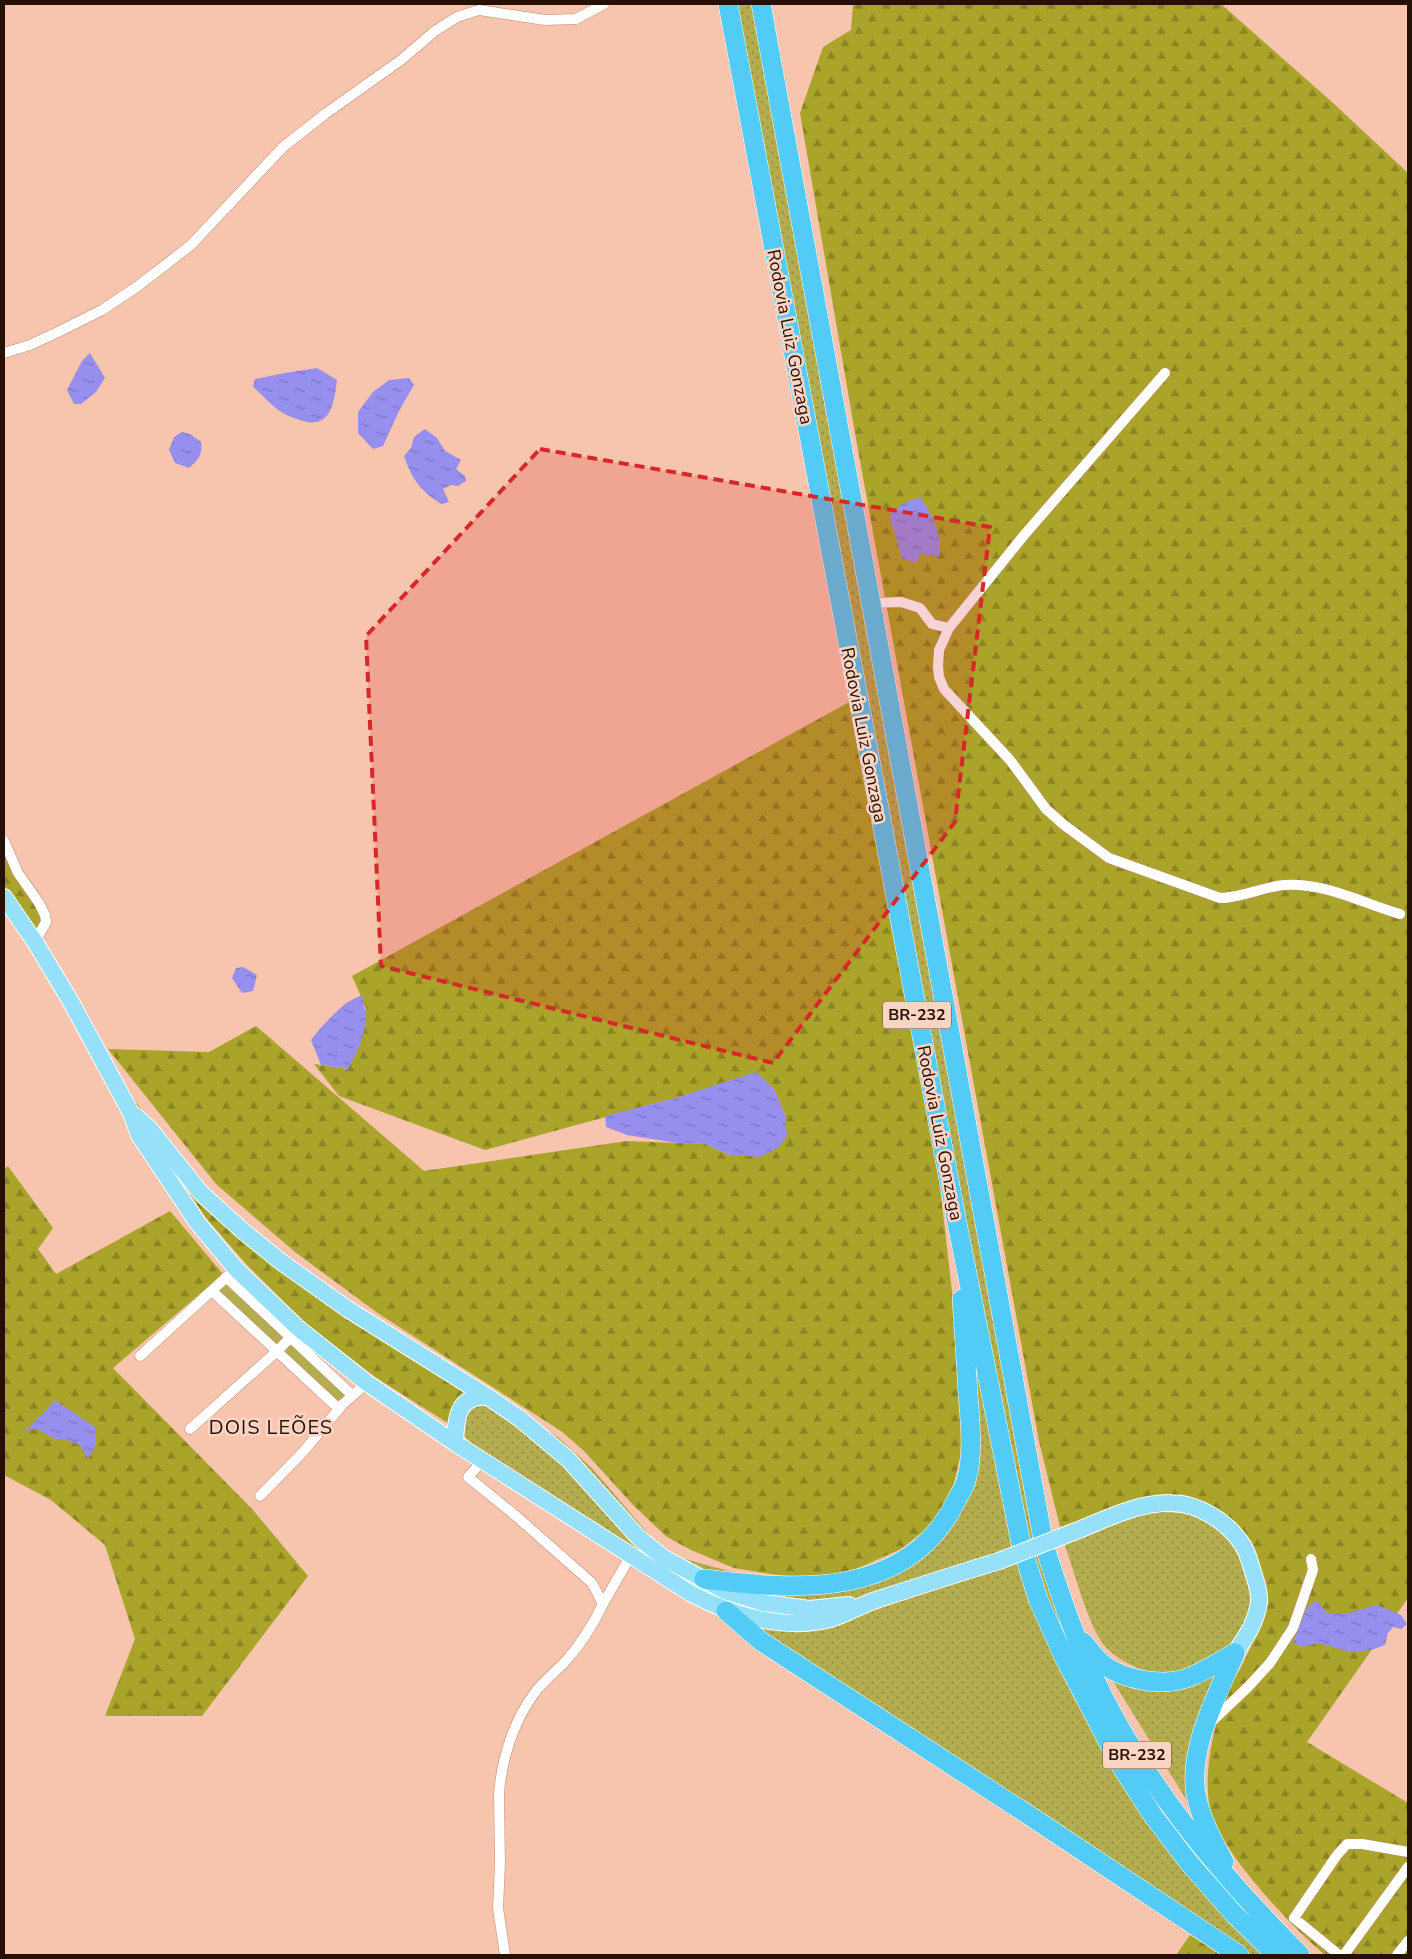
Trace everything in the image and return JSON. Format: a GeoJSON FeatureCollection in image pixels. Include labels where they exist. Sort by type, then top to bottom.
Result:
{"type":"FeatureCollection","features":[{"type":"Feature","properties":{"kind":"highway","name":"Rodovia Luiz Gonzaga"},"geometry":{"type":"LineString","coordinates":[[728,4],[956,1223],[1021,1544],[1038,1599],[1076,1684],[1107,1742],[1140,1796],[1169,1837],[1214,1892],[1276,1955]]}},
{"type":"Feature","properties":{"kind":"highway","name":"Rodovia Luiz Gonzaga"},"geometry":{"type":"LineString","coordinates":[[761,4],[1044,1545],[1074,1633],[1090,1671],[1116,1720],[1152,1780],[1197,1842],[1300,1955]]}},
{"type":"Feature","properties":{"kind":"highway"},"geometry":{"type":"LineString","coordinates":[[704,1579],[794,1586],[848,1582],[873,1575],[902,1562],[922,1547],[944,1523],[966,1480],[971,1441],[956,1223]]}},
{"type":"Feature","properties":{"kind":"highway"},"geometry":{"type":"LineString","coordinates":[[726,1611],[762,1642],[1024,1812],[1239,1955]]}},
{"type":"Feature","properties":{"kind":"highway"},"geometry":{"type":"LineString","coordinates":[[1074,1633],[1104,1665],[1128,1676],[1148,1681],[1167,1682],[1189,1677],[1234,1653]]}},
{"type":"Feature","properties":{"kind":"highway"},"geometry":{"type":"LineString","coordinates":[[1234,1653],[1200,1737],[1195,1765],[1196,1795],[1206,1827],[1234,1884]]}},
{"type":"Feature","properties":{"kind":"main road"},"geometry":{"type":"LineString","coordinates":[[4,897],[35,942],[131,1113],[139,1135],[165,1177],[231,1273],[294,1333],[455,1443],[690,1593],[726,1611],[779,1622],[809,1622],[829,1619],[866,1603],[999,1560],[1120,1514],[1154,1504],[1174,1503],[1191,1506],[1205,1512],[1228,1528],[1243,1544],[1249,1558],[1257,1583],[1259,1599],[1253,1626],[1234,1653]]}},
{"type":"Feature","properties":{"kind":"main road"},"geometry":{"type":"LineString","coordinates":[[131,1113],[149,1128],[201,1193],[243,1231],[280,1261],[346,1308],[519,1418],[568,1459],[639,1538],[664,1558],[719,1588],[743,1598],[786,1607],[809,1609],[866,1603]]}},
{"type":"Feature","properties":{"kind":"main road"},"geometry":{"type":"LineString","coordinates":[[455,1443],[456,1420],[462,1407],[472,1399],[481,1396],[488,1397]]}},
{"type":"Feature","properties":{"kind":"street"},"geometry":{"type":"LineString","coordinates":[[4,353],[60,331],[102,310],[138,286],[191,245],[283,147],[456,17],[479,10],[545,20],[576,19],[604,4]]}},
{"type":"Feature","properties":{"kind":"street"},"geometry":{"type":"LineString","coordinates":[[1166,372],[1122,420],[1025,534],[949,628],[939,650],[939,677],[944,689],[1010,760],[1046,809],[1103,854],[1122,864],[1220,898],[1235,897],[1269,887],[1304,885],[1325,889],[1400,914]]}},
{"type":"Feature","properties":{"kind":"street"},"geometry":{"type":"LineString","coordinates":[[871,603],[901,602],[920,608],[932,624],[949,628]]}},
{"type":"Feature","properties":{"kind":"street"},"geometry":{"type":"LineString","coordinates":[[4,840],[18,872],[40,903],[45,915],[46,922],[35,942]]}},
{"type":"Feature","properties":{"kind":"street"},"geometry":{"type":"LineString","coordinates":[[140,1356],[231,1273]]}},
{"type":"Feature","properties":{"kind":"street"},"geometry":{"type":"LineString","coordinates":[[212,1291],[338,1410]]}},
{"type":"Feature","properties":{"kind":"street"},"geometry":{"type":"LineString","coordinates":[[190,1429],[276,1352],[294,1333],[352,1395]]}},
{"type":"Feature","properties":{"kind":"street"},"geometry":{"type":"LineString","coordinates":[[260,1496],[303,1452],[352,1395],[367,1383]]}},
{"type":"Feature","properties":{"kind":"street"},"geometry":{"type":"LineString","coordinates":[[483,1460],[468,1477],[516,1516],[592,1583],[603,1604]]}},
{"type":"Feature","properties":{"kind":"street"},"geometry":{"type":"LineString","coordinates":[[505,1955],[498,1908],[500,1863],[499,1793],[507,1750],[530,1700],[547,1678],[564,1663],[583,1640],[631,1555]]}},
{"type":"Feature","properties":{"kind":"street"},"geometry":{"type":"LineString","coordinates":[[1205,1728],[1270,1663],[1293,1628],[1313,1570],[1311,1559]]}},
{"type":"Feature","properties":{"kind":"street"},"geometry":{"type":"LineString","coordinates":[[1281,1936],[1337,1855],[1348,1844],[1362,1844],[1408,1852]]}},
{"type":"Feature","properties":{"kind":"street"},"geometry":{"type":"LineString","coordinates":[[1344,1955],[1408,1867]]}},
{"type":"Feature","properties":{"kind":"street"},"geometry":{"type":"LineString","coordinates":[[1294,1918],[1339,1955]]}},
{"type":"Feature","properties":{"kind":"street"},"geometry":{"type":"LineString","coordinates":[[1397,1955],[1408,1941]]}},
{"type":"Feature","properties":{"kind":"highlighted area"},"geometry":{"type":"Polygon","coordinates":[[[540,449],[990,527],[955,822],[773,1063],[381,966],[366,636],[540,449]]]}},
{"type":"Feature","properties":{"kind":"shaded area"},"geometry":{"type":"Polygon","coordinates":[[[728,4],[761,4],[1044,1545],[1116,1720],[1297,1955],[1248,1955],[711,1597],[473,1445],[459,1430],[464,1405],[491,1392],[559,1438],[592,1468],[651,1537],[678,1557],[772,1583],[826,1584],[914,1557],[966,1480],[972,1329],[728,4]]]}},
{"type":"Feature","properties":{"kind":"shaded area"},"geometry":{"type":"Polygon","coordinates":[[[228,1282],[283,1336],[282,1341],[276,1345],[219,1292],[220,1288],[228,1282]]]}},
{"type":"Feature","properties":{"kind":"shaded area"},"geometry":{"type":"Polygon","coordinates":[[[289,1346],[293,1346],[345,1395],[341,1400],[337,1401],[287,1355],[285,1352],[289,1346]]]}},
{"type":"Feature","properties":{"kind":"shaded area"},"geometry":{"type":"Polygon","coordinates":[[[1141,1513],[1187,1513],[1200,1516],[1225,1536],[1235,1549],[1242,1564],[1250,1595],[1250,1611],[1246,1626],[1233,1643],[1225,1650],[1197,1666],[1181,1672],[1166,1674],[1146,1671],[1127,1663],[1104,1645],[1092,1624],[1064,1543],[1141,1513]]]}},
{"type":"Feature","properties":{"kind":"shaded area"},"geometry":{"type":"Polygon","coordinates":[[[1225,1665],[1194,1812],[1108,1673],[1132,1684],[1225,1665]]]}},
{"type":"Feature","properties":{"kind":"green space"},"geometry":{"type":"Polygon","coordinates":[[[853,4],[1221,4],[1332,102],[1408,173],[1408,1598],[1307,1742],[1408,1803],[1408,1955],[1325,1955],[1294,1926],[1258,1887],[1241,1866],[1216,1825],[1208,1795],[1210,1751],[1225,1696],[1253,1643],[1261,1618],[1264,1593],[1258,1561],[1231,1522],[1213,1508],[1193,1499],[1182,1496],[1159,1495],[1060,1527],[1039,1441],[856,439],[800,113],[823,47],[851,30],[853,4]]]}},
{"type":"Feature","properties":{"kind":"green space"},"geometry":{"type":"Polygon","coordinates":[[[851,701],[926,1093],[940,1186],[957,1335],[965,1438],[953,1487],[933,1524],[901,1549],[854,1570],[823,1578],[777,1575],[734,1568],[691,1550],[667,1537],[634,1506],[584,1451],[561,1431],[379,1314],[295,1252],[216,1184],[108,1049],[209,1052],[256,1026],[424,1171],[627,1141],[705,1144],[730,1155],[785,1115],[774,1089],[756,1073],[679,1097],[485,1150],[339,1096],[314,1064],[348,1069],[366,1008],[352,976],[851,701]]]}},
{"type":"Feature","properties":{"kind":"green space"},"geometry":{"type":"Polygon","coordinates":[[[4,841],[43,910],[39,934],[4,886],[4,841]]]}},
{"type":"Feature","properties":{"kind":"green space"},"geometry":{"type":"Polygon","coordinates":[[[130,1095],[213,1199],[271,1251],[472,1396],[454,1427],[375,1377],[304,1322],[247,1265],[206,1218],[163,1154],[130,1095]]]}},
{"type":"Feature","properties":{"kind":"green space"},"geometry":{"type":"Polygon","coordinates":[[[8,1166],[53,1228],[38,1249],[56,1274],[170,1211],[223,1274],[113,1368],[253,1510],[308,1576],[202,1716],[105,1716],[135,1639],[105,1545],[51,1500],[4,1475],[4,1169],[8,1166]]]}},
{"type":"Feature","properties":{"kind":"green space"},"geometry":{"type":"Polygon","coordinates":[[[1190,1935],[1221,1955],[1176,1955],[1190,1935]]]}},
{"type":"Feature","properties":{"kind":"water"},"geometry":{"type":"Polygon","coordinates":[[[90,353],[105,378],[96,392],[81,404],[74,404],[67,390],[82,361],[90,353]]]}},
{"type":"Feature","properties":{"kind":"water"},"geometry":{"type":"Polygon","coordinates":[[[317,368],[337,380],[332,407],[323,419],[317,422],[308,422],[285,414],[275,408],[253,387],[255,379],[317,368]]]}},
{"type":"Feature","properties":{"kind":"water"},"geometry":{"type":"Polygon","coordinates":[[[409,378],[414,385],[400,409],[383,446],[373,449],[358,433],[358,412],[373,392],[389,380],[409,378]]]}},
{"type":"Feature","properties":{"kind":"water"},"geometry":{"type":"Polygon","coordinates":[[[425,429],[437,438],[445,451],[461,460],[456,469],[465,476],[466,481],[458,486],[451,485],[443,489],[449,502],[441,504],[422,489],[410,472],[404,456],[411,448],[414,437],[425,429]]]}},
{"type":"Feature","properties":{"kind":"water"},"geometry":{"type":"Polygon","coordinates":[[[182,432],[190,434],[201,442],[199,457],[189,468],[175,463],[169,450],[174,437],[182,432]]]}},
{"type":"Feature","properties":{"kind":"water"},"geometry":{"type":"Polygon","coordinates":[[[920,497],[929,510],[936,526],[940,549],[939,557],[921,554],[916,563],[902,558],[889,515],[902,504],[920,497]]]}},
{"type":"Feature","properties":{"kind":"water"},"geometry":{"type":"Polygon","coordinates":[[[243,967],[257,975],[253,991],[242,993],[232,978],[236,968],[243,967]]]}},
{"type":"Feature","properties":{"kind":"water"},"geometry":{"type":"Polygon","coordinates":[[[361,995],[365,1014],[364,1033],[348,1069],[321,1065],[311,1040],[347,1002],[361,995]]]}},
{"type":"Feature","properties":{"kind":"water"},"geometry":{"type":"Polygon","coordinates":[[[756,1072],[774,1089],[785,1115],[787,1136],[778,1148],[760,1157],[730,1155],[705,1144],[677,1143],[627,1135],[606,1127],[605,1116],[679,1097],[756,1072]]]}},
{"type":"Feature","properties":{"kind":"water"},"geometry":{"type":"Polygon","coordinates":[[[55,1400],[95,1427],[96,1445],[88,1459],[80,1445],[63,1439],[55,1439],[37,1429],[26,1431],[55,1400]]]}},
{"type":"Feature","properties":{"kind":"water"},"geometry":{"type":"Polygon","coordinates":[[[1316,1600],[1328,1614],[1348,1613],[1377,1605],[1401,1615],[1407,1624],[1401,1629],[1393,1627],[1388,1633],[1385,1645],[1371,1650],[1351,1652],[1319,1643],[1303,1647],[1293,1643],[1306,1609],[1316,1600]]]}},
{"type":"Feature","properties":{"kind":"district","name":"DOIS LEÕES"},"geometry":{"type":"Point","coordinates":[271,1427]}}]}
